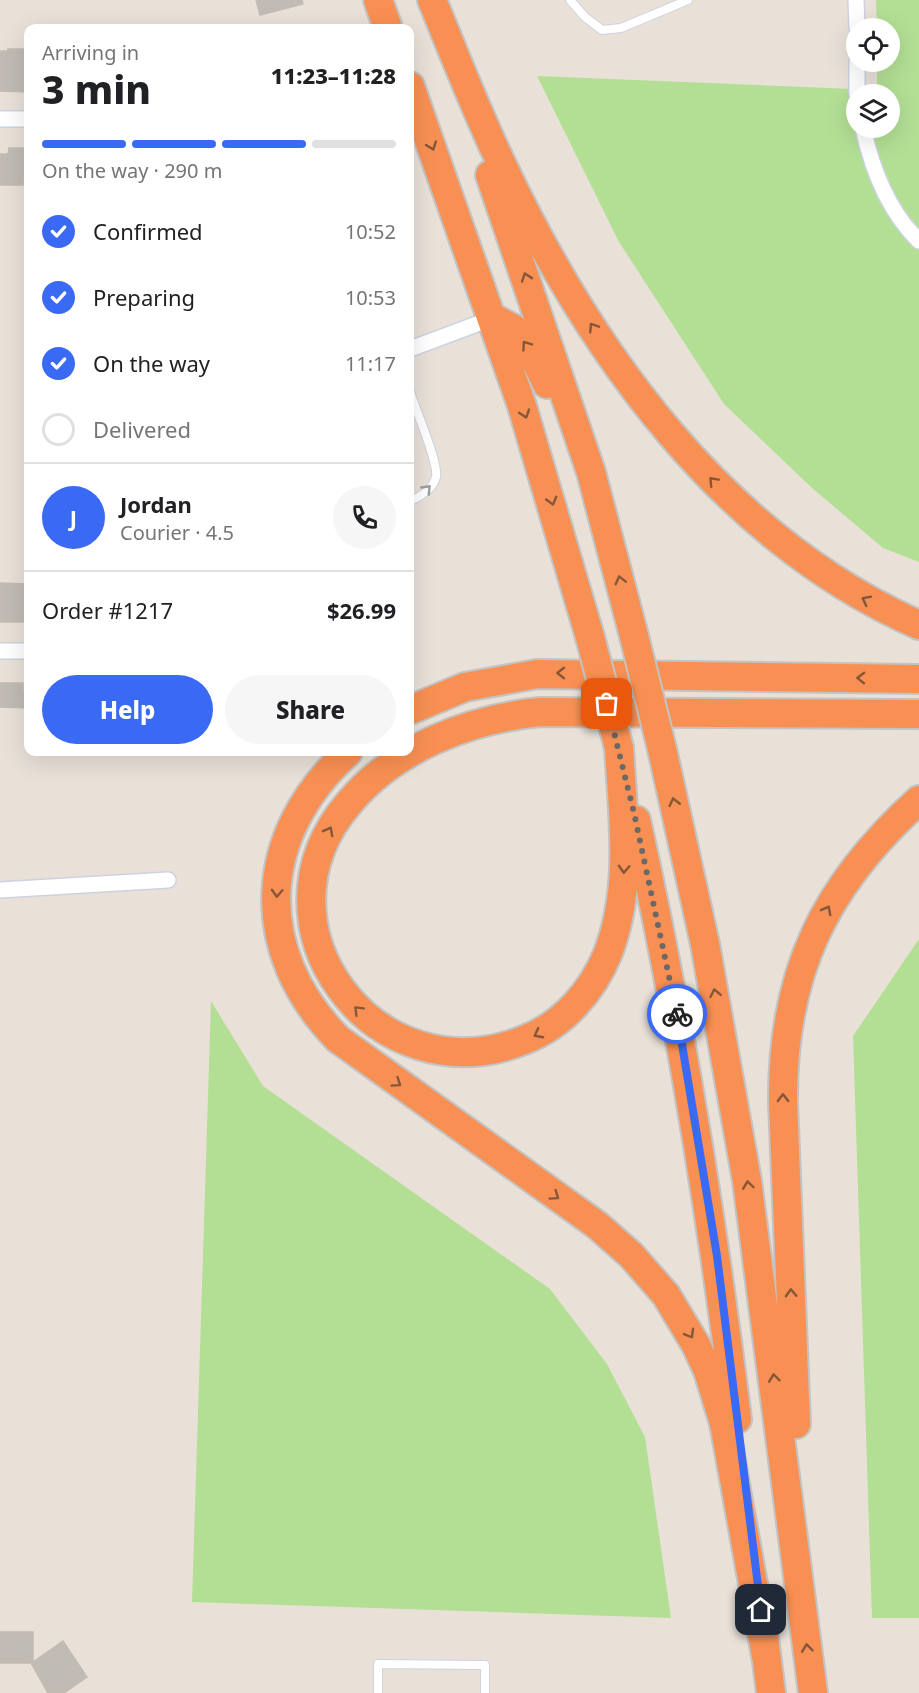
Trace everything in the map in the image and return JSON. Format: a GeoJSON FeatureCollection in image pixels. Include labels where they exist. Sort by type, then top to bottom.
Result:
{"type":"FeatureCollection","features":[{"type":"Feature","properties":{"kind":"highway"},"geometry":{"type":"LineString","coordinates":[[378,0],[387,24]]}},
{"type":"Feature","properties":{"kind":"highway"},"geometry":{"type":"LineString","coordinates":[[430,0],[534,298],[591,472],[662,749],[705,944],[735,1103],[757,1251],[813,1693]]}},
{"type":"Feature","properties":{"kind":"highway"},"geometry":{"type":"LineString","coordinates":[[430,0],[484,127],[524,209],[567,285],[639,394],[718,487],[776,539],[858,595],[919,625]]}},
{"type":"Feature","properties":{"kind":"highway"},"geometry":{"type":"LineString","coordinates":[[414,97],[493,318],[548,484],[619,748],[665,955],[696,1118],[721,1290],[771,1693]]}},
{"type":"Feature","properties":{"kind":"highway"},"geometry":{"type":"LineString","coordinates":[[493,318],[514,329],[531,351],[591,472]]}},
{"type":"Feature","properties":{"kind":"highway"},"geometry":{"type":"LineString","coordinates":[[414,708],[465,687],[537,674],[919,679]]}},
{"type":"Feature","properties":{"kind":"highway"},"geometry":{"type":"LineString","coordinates":[[414,751],[479,723],[540,712],[919,714]]}},
{"type":"Feature","properties":{"kind":"highway"},"geometry":{"type":"LineString","coordinates":[[407,756],[374,777],[355,796],[329,830],[316,864],[312,898],[319,948],[333,979],[357,1010],[392,1036],[415,1046],[464,1054],[488,1052],[532,1037],[571,1010],[599,973],[609,951],[622,900],[624,840],[619,748]]}},
{"type":"Feature","properties":{"kind":"highway"},"geometry":{"type":"LineString","coordinates":[[344,756],[328,771],[304,802],[292,824],[282,857],[277,917],[285,959],[293,978],[317,1017],[338,1039],[597,1226],[632,1255],[666,1295],[696,1345],[717,1397],[730,1450],[766,1656]]}},
{"type":"Feature","properties":{"kind":"highway"},"geometry":{"type":"LineString","coordinates":[[802,1603],[783,1102],[788,1023],[793,997],[808,950],[837,891],[874,844],[919,800]]}},
{"type":"Feature","properties":{"kind":"street"},"geometry":{"type":"LineString","coordinates":[[856,0],[857,18]]}},
{"type":"Feature","properties":{"kind":"street"},"geometry":{"type":"LineString","coordinates":[[0,119],[24,119]]}},
{"type":"Feature","properties":{"kind":"street"},"geometry":{"type":"LineString","coordinates":[[866,138],[882,190],[919,241]]}},
{"type":"Feature","properties":{"kind":"street"},"geometry":{"type":"LineString","coordinates":[[414,348],[493,318]]}},
{"type":"Feature","properties":{"kind":"street"},"geometry":{"type":"LineString","coordinates":[[0,651],[24,651]]}},
{"type":"Feature","properties":{"kind":"street"},"geometry":{"type":"LineString","coordinates":[[0,891],[168,880]]}},
{"type":"Feature","properties":{"kind":"lane"},"geometry":{"type":"LineString","coordinates":[[570,0],[585,17],[602,30],[621,28],[688,0]]}},
{"type":"Feature","properties":{"kind":"lane"},"geometry":{"type":"LineString","coordinates":[[414,403],[437,469],[432,485],[424,494],[414,499]]}},
{"type":"Feature","properties":{"kind":"lane"},"geometry":{"type":"LineString","coordinates":[[378,1693],[378,1664],[485,1665],[485,1693]]}},
{"type":"Feature","properties":{"kind":"green space"},"geometry":{"type":"Polygon","coordinates":[[[876,0],[919,0],[919,562],[883,548],[812,488],[724,404],[619,242],[537,76],[846,89],[846,138],[900,138],[900,84],[877,84],[877,72],[900,72],[900,18],[877,18],[876,0]]]}},
{"type":"Feature","properties":{"kind":"green space"},"geometry":{"type":"Polygon","coordinates":[[[919,939],[919,1618],[872,1618],[853,1036],[919,939]]]}},
{"type":"Feature","properties":{"kind":"green space"},"geometry":{"type":"Polygon","coordinates":[[[211,1001],[263,1086],[550,1289],[607,1364],[645,1437],[671,1618],[192,1602],[211,1001]]]}},
{"type":"Feature","properties":{"kind":"building"},"geometry":{"type":"Polygon","coordinates":[[[256,0],[302,0],[303,4],[260,15],[256,0]]]}},
{"type":"Feature","properties":{"kind":"building"},"geometry":{"type":"Polygon","coordinates":[[[8,49],[24,49],[24,92],[0,91],[0,51],[8,51],[8,49]]]}},
{"type":"Feature","properties":{"kind":"building"},"geometry":{"type":"Polygon","coordinates":[[[9,148],[24,148],[23,185],[0,185],[0,154],[8,154],[9,148]]]}},
{"type":"Feature","properties":{"kind":"building"},"geometry":{"type":"Polygon","coordinates":[[[0,583],[24,584],[24,622],[0,622],[0,583]]]}},
{"type":"Feature","properties":{"kind":"building"},"geometry":{"type":"Polygon","coordinates":[[[0,683],[23,683],[24,708],[0,707],[0,683]]]}},
{"type":"Feature","properties":{"kind":"building"},"geometry":{"type":"Polygon","coordinates":[[[0,1632],[33,1632],[33,1662],[63,1641],[87,1677],[64,1693],[48,1693],[31,1663],[0,1663],[0,1632]]]}},
{"type":"Feature","properties":{"kind":"way so far"},"geometry":{"type":"LineString","coordinates":[[607,704],[634,813],[677,1014]]}},
{"type":"Feature","properties":{"kind":"route"},"geometry":{"type":"LineString","coordinates":[[677,1014],[717,1256],[761,1610]]}}]}
